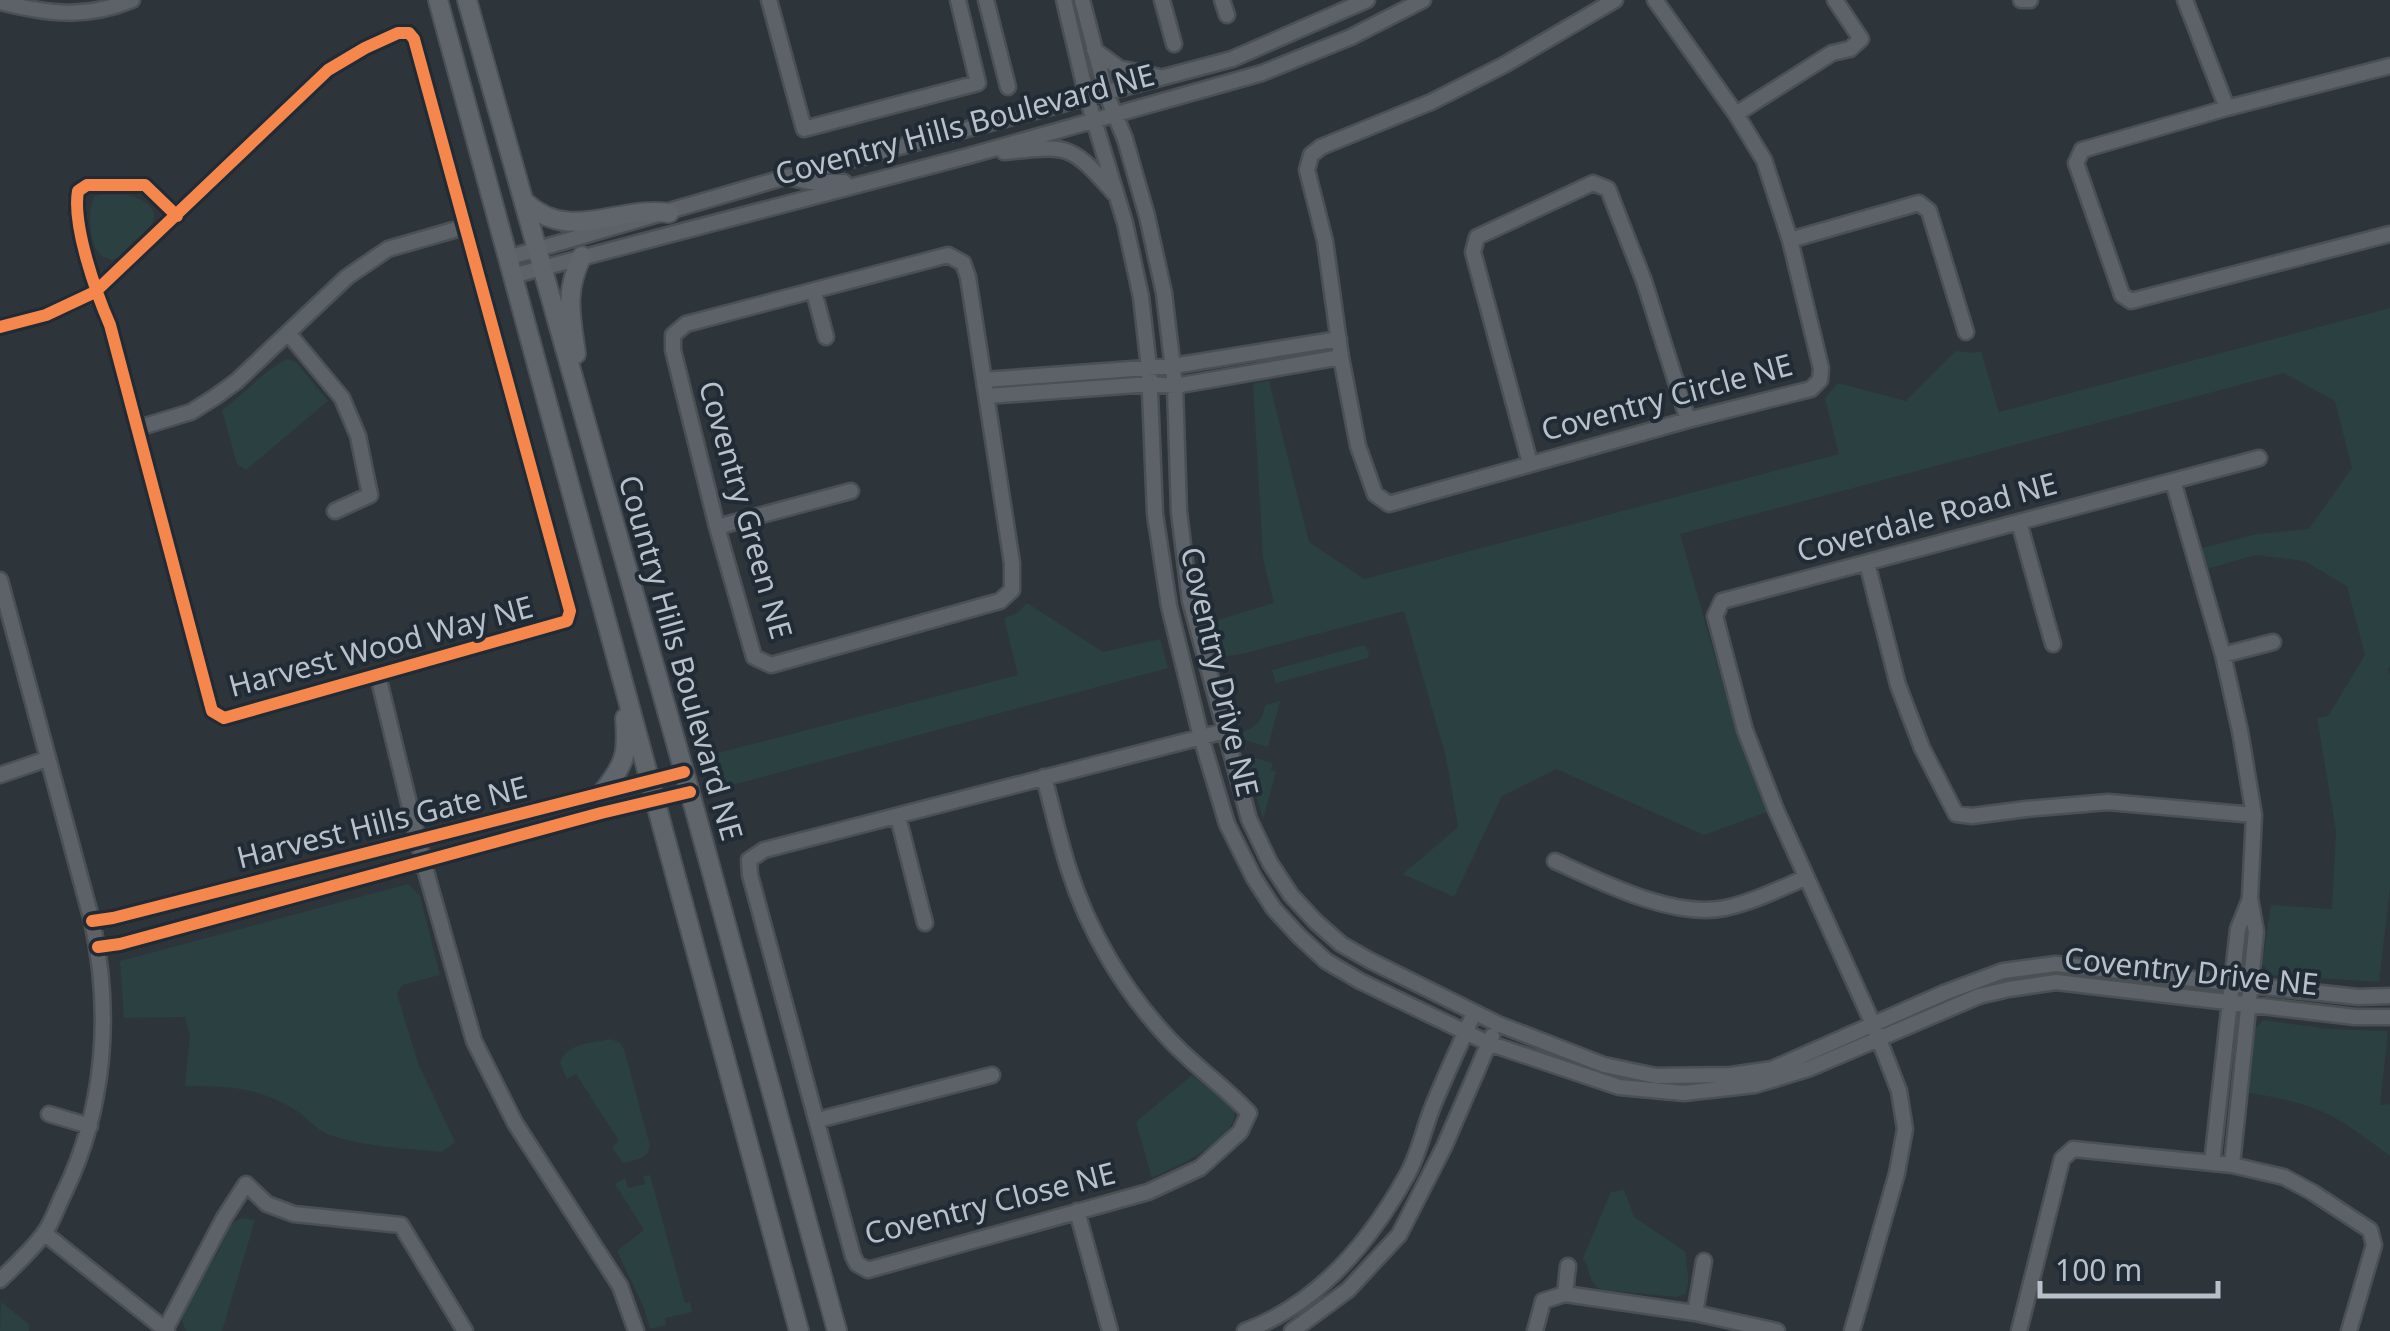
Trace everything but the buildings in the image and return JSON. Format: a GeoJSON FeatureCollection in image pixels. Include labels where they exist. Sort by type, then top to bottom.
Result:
{"type":"FeatureCollection","features":[{"type":"Feature","properties":{"kind":"main road","name":"Country Hills Boulevard NE"},"geometry":{"type":"LineString","coordinates":[[438,0],[798,1328]]}},
{"type":"Feature","properties":{"kind":"main road","name":"Country Hills Boulevard NE"},"geometry":{"type":"LineString","coordinates":[[467,0],[837,1331]]}},
{"type":"Feature","properties":{"kind":"main road"},"geometry":{"type":"LineString","coordinates":[[524,202],[539,214],[565,222],[587,222],[651,210],[668,212]]}},
{"type":"Feature","properties":{"kind":"main road"},"geometry":{"type":"LineString","coordinates":[[582,256],[572,280],[570,308],[585,420]]}},
{"type":"Feature","properties":{"kind":"main road"},"geometry":{"type":"LineString","coordinates":[[602,793],[625,758],[622,682]]}},
{"type":"Feature","properties":{"kind":"street"},"geometry":{"type":"LineString","coordinates":[[0,2],[75,14],[109,10],[132,0]]}},
{"type":"Feature","properties":{"kind":"street"},"geometry":{"type":"LineString","coordinates":[[769,0],[804,129],[978,82],[958,0]]}},
{"type":"Feature","properties":{"kind":"street"},"geometry":{"type":"LineString","coordinates":[[986,0],[1008,87]]}},
{"type":"Feature","properties":{"kind":"street","name":"Coventry Drive NE"},"geometry":{"type":"LineString","coordinates":[[1064,0],[1087,97],[1126,223],[1140,298],[1150,376],[1155,514],[1169,606],[1201,737],[1227,824],[1254,878],[1274,909],[1326,961],[1488,1043],[1619,1087],[1684,1093],[1755,1085],[1808,1069],[1944,993],[2002,971],[2056,964],[2358,997],[2390,996]]}},
{"type":"Feature","properties":{"kind":"street","name":"Coventry Drive NE"},"geometry":{"type":"LineString","coordinates":[[1082,0],[1106,93],[1125,139],[1147,216],[1164,293],[1175,386],[1178,512],[1190,601],[1225,731],[1249,818],[1270,863],[1303,909],[1341,944],[1498,1024],[1604,1065],[1656,1076],[1731,1075],[1772,1069],[1978,996],[2056,982],[2354,1017],[2390,1016]]}},
{"type":"Feature","properties":{"kind":"street"},"geometry":{"type":"LineString","coordinates":[[1162,0],[1174,44]]}},
{"type":"Feature","properties":{"kind":"street","name":"Coventry Hills Boulevard NE"},"geometry":{"type":"LineString","coordinates":[[510,267],[668,212],[786,178],[1232,59],[1367,0]]}},
{"type":"Feature","properties":{"kind":"street","name":"Coventry Hills Boulevard NE"},"geometry":{"type":"LineString","coordinates":[[539,258],[582,256],[968,156],[1262,73],[1352,37],[1423,0]]}},
{"type":"Feature","properties":{"kind":"street","name":"Coventry Circle NE"},"geometry":{"type":"LineString","coordinates":[[1614,0],[1446,94],[1311,155],[1307,170],[1325,241],[1358,446],[1374,494],[1388,504],[1811,389],[1820,380],[1821,368],[1790,240],[1764,160],[1655,0]]}},
{"type":"Feature","properties":{"kind":"street"},"geometry":{"type":"LineString","coordinates":[[1736,114],[1832,52],[1850,50],[1861,39],[1835,0]]}},
{"type":"Feature","properties":{"kind":"street"},"geometry":{"type":"LineString","coordinates":[[2021,0],[2030,0]]}},
{"type":"Feature","properties":{"kind":"street"},"geometry":{"type":"LineString","coordinates":[[2185,0],[2227,108]]}},
{"type":"Feature","properties":{"kind":"street","name":"Harvest Wood Way NE"},"geometry":{"type":"LineString","coordinates":[[408,32],[414,39],[570,611],[567,621],[224,718],[212,710],[110,325],[95,292],[75,206],[78,191],[86,184],[145,185],[177,216],[328,70],[365,48],[408,32]]}},
{"type":"Feature","properties":{"kind":"street"},"geometry":{"type":"LineString","coordinates":[[1094,49],[1120,68],[1166,78]]}},
{"type":"Feature","properties":{"kind":"street"},"geometry":{"type":"LineString","coordinates":[[2390,66],[2089,148],[2078,156],[2077,169],[2122,295],[2131,301],[2390,234]]}},
{"type":"Feature","properties":{"kind":"street"},"geometry":{"type":"LineString","coordinates":[[968,156],[1056,147],[1074,152],[1087,162],[1117,196]]}},
{"type":"Feature","properties":{"kind":"street"},"geometry":{"type":"LineString","coordinates":[[786,178],[861,183]]}},
{"type":"Feature","properties":{"kind":"street"},"geometry":{"type":"LineString","coordinates":[[1530,463],[1473,252],[1477,237],[1593,183],[1608,189],[1644,281],[1688,420]]}},
{"type":"Feature","properties":{"kind":"street"},"geometry":{"type":"LineString","coordinates":[[1790,240],[1918,203],[1929,211],[1966,332]]}},
{"type":"Feature","properties":{"kind":"street"},"geometry":{"type":"LineString","coordinates":[[0,328],[46,315],[95,292],[177,216]]}},
{"type":"Feature","properties":{"kind":"street"},"geometry":{"type":"LineString","coordinates":[[138,428],[192,412],[236,382],[347,278],[388,249],[464,227]]}},
{"type":"Feature","properties":{"kind":"street","name":"Coventry Green NE"},"geometry":{"type":"LineString","coordinates":[[948,255],[962,263],[968,277],[987,396],[1012,562],[1012,590],[1000,601],[772,665],[754,658],[717,527],[673,350],[673,335],[686,324],[814,292],[948,255]]}},
{"type":"Feature","properties":{"kind":"street"},"geometry":{"type":"LineString","coordinates":[[814,292],[826,337]]}},
{"type":"Feature","properties":{"kind":"street"},"geometry":{"type":"LineString","coordinates":[[288,333],[342,398],[358,436],[370,496],[334,511]]}},
{"type":"Feature","properties":{"kind":"street"},"geometry":{"type":"LineString","coordinates":[[987,396],[1150,376],[1173,366],[1339,339]]}},
{"type":"Feature","properties":{"kind":"street"},"geometry":{"type":"LineString","coordinates":[[984,380],[1150,376],[1175,386],[1341,357]]}},
{"type":"Feature","properties":{"kind":"street","name":"Coverdale Road NE"},"geometry":{"type":"LineString","coordinates":[[1852,1331],[1897,1173],[1904,1129],[1899,1091],[1745,730],[1715,616],[1722,601],[2259,458]]}},
{"type":"Feature","properties":{"kind":"street"},"geometry":{"type":"LineString","coordinates":[[2174,480],[2223,656],[2254,815],[2250,898],[2256,932],[2232,1165]]}},
{"type":"Feature","properties":{"kind":"street"},"geometry":{"type":"LineString","coordinates":[[717,527],[852,492]]}},
{"type":"Feature","properties":{"kind":"street"},"geometry":{"type":"LineString","coordinates":[[2020,522],[2053,644]]}},
{"type":"Feature","properties":{"kind":"street"},"geometry":{"type":"LineString","coordinates":[[1866,562],[1898,685],[1922,748],[1956,814],[1972,816],[2108,802],[2254,815]]}},
{"type":"Feature","properties":{"kind":"street"},"geometry":{"type":"LineString","coordinates":[[0,580],[92,921],[98,947],[104,1029],[98,1086],[78,1164],[44,1233],[0,1280]]}},
{"type":"Feature","properties":{"kind":"street"},"geometry":{"type":"LineString","coordinates":[[2223,656],[2273,642]]}},
{"type":"Feature","properties":{"kind":"street"},"geometry":{"type":"LineString","coordinates":[[378,676],[423,861],[474,1042],[515,1124],[620,1286],[636,1331]]}},
{"type":"Feature","properties":{"kind":"street","name":"Coventry Close NE"},"geometry":{"type":"LineString","coordinates":[[1044,777],[1069,870],[1111,962],[1134,998],[1170,1040],[1248,1112],[1240,1132],[1200,1168],[1148,1192],[868,1270],[862,1268],[853,1256],[749,860],[764,850],[1044,777],[1225,731]]}},
{"type":"Feature","properties":{"kind":"street"},"geometry":{"type":"LineString","coordinates":[[0,775],[47,759]]}},
{"type":"Feature","properties":{"kind":"street","name":"Harvest Hills Gate NE"},"geometry":{"type":"LineString","coordinates":[[98,947],[423,861],[652,790],[684,772]]}},
{"type":"Feature","properties":{"kind":"street","name":"Harvest Hills Gate NE"},"geometry":{"type":"LineString","coordinates":[[92,921],[602,793],[690,792]]}},
{"type":"Feature","properties":{"kind":"street"},"geometry":{"type":"LineString","coordinates":[[898,816],[925,922]]}},
{"type":"Feature","properties":{"kind":"street"},"geometry":{"type":"LineString","coordinates":[[1555,861],[1630,895],[1688,908],[1721,909],[1805,878]]}},
{"type":"Feature","properties":{"kind":"street"},"geometry":{"type":"LineString","coordinates":[[2212,1163],[2238,929],[2250,898]]}},
{"type":"Feature","properties":{"kind":"street"},"geometry":{"type":"LineString","coordinates":[[1245,1331],[1293,1307],[1335,1274],[1373,1231],[1409,1172],[1474,1013]]}},
{"type":"Feature","properties":{"kind":"street"},"geometry":{"type":"LineString","coordinates":[[1292,1331],[1348,1290],[1399,1235],[1444,1147],[1498,1024]]}},
{"type":"Feature","properties":{"kind":"street"},"geometry":{"type":"LineString","coordinates":[[1598,1080],[1604,1065]]}},
{"type":"Feature","properties":{"kind":"street"},"geometry":{"type":"LineString","coordinates":[[818,1120],[992,1075]]}},
{"type":"Feature","properties":{"kind":"street"},"geometry":{"type":"LineString","coordinates":[[49,1114],[90,1126]]}},
{"type":"Feature","properties":{"kind":"street"},"geometry":{"type":"LineString","coordinates":[[1420,1140],[1444,1147]]}},
{"type":"Feature","properties":{"kind":"street"},"geometry":{"type":"LineString","coordinates":[[2019,1331],[2062,1158],[2073,1149],[2232,1165],[2284,1177],[2370,1230],[2374,1245],[2349,1331]]}},
{"type":"Feature","properties":{"kind":"street"},"geometry":{"type":"LineString","coordinates":[[44,1233],[166,1330],[246,1184],[267,1204],[294,1214],[401,1224],[465,1331]]}},
{"type":"Feature","properties":{"kind":"street"},"geometry":{"type":"LineString","coordinates":[[1077,1211],[1110,1331]]}},
{"type":"Feature","properties":{"kind":"street"},"geometry":{"type":"LineString","coordinates":[[1695,1314],[1704,1260]]}},
{"type":"Feature","properties":{"kind":"street"},"geometry":{"type":"LineString","coordinates":[[1565,1294],[1568,1266]]}},
{"type":"Feature","properties":{"kind":"street"},"geometry":{"type":"LineString","coordinates":[[1535,1331],[1543,1301],[1565,1294],[1778,1331]]}},
{"type":"Feature","properties":{"kind":"green space"},"geometry":{"type":"Polygon","coordinates":[[[116,193],[145,202],[154,219],[140,239],[113,260],[101,256],[95,247],[90,216],[95,196],[116,193]]]}},
{"type":"Feature","properties":{"kind":"green space"},"geometry":{"type":"Polygon","coordinates":[[[2390,308],[2390,887],[2379,982],[2272,975],[2262,964],[2271,905],[2332,909],[2336,831],[2317,718],[2328,716],[2365,655],[2347,586],[2304,561],[2255,555],[2207,569],[2202,548],[2257,534],[2309,529],[2352,468],[2335,401],[2284,373],[1680,534],[1738,737],[1767,812],[1704,835],[1556,769],[1502,796],[1454,897],[1403,874],[1458,827],[1446,757],[1404,611],[1222,657],[1211,622],[1274,603],[1263,558],[1253,384],[1269,381],[1309,542],[1364,579],[1839,454],[1825,398],[1838,383],[1906,401],[1956,351],[1981,351],[1999,412],[2390,308]]]}},
{"type":"Feature","properties":{"kind":"green space"},"geometry":{"type":"Polygon","coordinates":[[[287,359],[296,362],[328,401],[246,470],[237,464],[222,410],[287,359]]]}},
{"type":"Feature","properties":{"kind":"green space"},"geometry":{"type":"Polygon","coordinates":[[[1027,603],[1103,652],[1160,639],[1168,668],[714,790],[703,757],[1018,675],[1004,618],[1027,603]]]}},
{"type":"Feature","properties":{"kind":"green space"},"geometry":{"type":"Polygon","coordinates":[[[1364,645],[1369,651],[1368,658],[1276,683],[1272,670],[1364,645]]]}},
{"type":"Feature","properties":{"kind":"green space"},"geometry":{"type":"Polygon","coordinates":[[[1280,701],[1268,747],[1245,740],[1242,732],[1258,722],[1265,705],[1280,701]]]}},
{"type":"Feature","properties":{"kind":"green space"},"geometry":{"type":"Polygon","coordinates":[[[1244,755],[1273,763],[1271,770],[1276,772],[1263,819],[1244,755]]]}},
{"type":"Feature","properties":{"kind":"green space"},"geometry":{"type":"Polygon","coordinates":[[[408,884],[420,896],[440,975],[402,985],[397,994],[418,1063],[455,1142],[442,1152],[341,1138],[323,1132],[297,1111],[270,1097],[230,1088],[185,1086],[190,1036],[185,1017],[124,1018],[120,961],[408,884]]]}},
{"type":"Feature","properties":{"kind":"green space"},"geometry":{"type":"Polygon","coordinates":[[[2263,1020],[2329,1029],[2388,1031],[2380,1105],[2390,1104],[2390,1156],[2321,1111],[2249,1093],[2254,1030],[2263,1020]]]}},
{"type":"Feature","properties":{"kind":"green space"},"geometry":{"type":"Polygon","coordinates":[[[610,1039],[624,1049],[650,1146],[643,1157],[623,1163],[612,1147],[619,1141],[576,1074],[567,1079],[560,1063],[574,1048],[610,1039]]]}},
{"type":"Feature","properties":{"kind":"green space"},"geometry":{"type":"Polygon","coordinates":[[[1192,1075],[1234,1107],[1234,1119],[1228,1130],[1205,1150],[1152,1178],[1136,1122],[1192,1075]]]}},
{"type":"Feature","properties":{"kind":"green space"},"geometry":{"type":"Polygon","coordinates":[[[650,1175],[685,1303],[690,1302],[692,1312],[665,1318],[666,1325],[650,1329],[617,1251],[644,1230],[615,1184],[625,1178],[628,1188],[645,1184],[644,1176],[650,1175]]]}},
{"type":"Feature","properties":{"kind":"green space"},"geometry":{"type":"Polygon","coordinates":[[[1624,1190],[1634,1217],[1686,1252],[1685,1294],[1677,1297],[1602,1290],[1592,1280],[1583,1258],[1611,1192],[1624,1190]]]}},
{"type":"Feature","properties":{"kind":"green space"},"geometry":{"type":"Polygon","coordinates":[[[243,1218],[255,1220],[222,1331],[186,1331],[181,1319],[183,1312],[229,1227],[243,1218]]]}},
{"type":"Feature","properties":{"kind":"green space"},"geometry":{"type":"Polygon","coordinates":[[[1,1302],[29,1324],[29,1331],[0,1331],[1,1302]]]}},
{"type":"Feature","properties":{"kind":"cycle path"},"geometry":{"type":"LineString","coordinates":[[0,327],[46,315],[95,292],[328,70],[365,48],[398,33],[409,33],[414,39],[570,611],[567,621],[224,718],[212,711],[110,325],[98,295],[92,278],[86,259],[78,222],[78,191],[87,185],[145,185],[177,216]]}},
{"type":"Feature","properties":{"kind":"cycle path"},"geometry":{"type":"LineString","coordinates":[[92,921],[684,772]]}},
{"type":"Feature","properties":{"kind":"cycle path"},"geometry":{"type":"LineString","coordinates":[[98,947],[690,792]]}}]}
